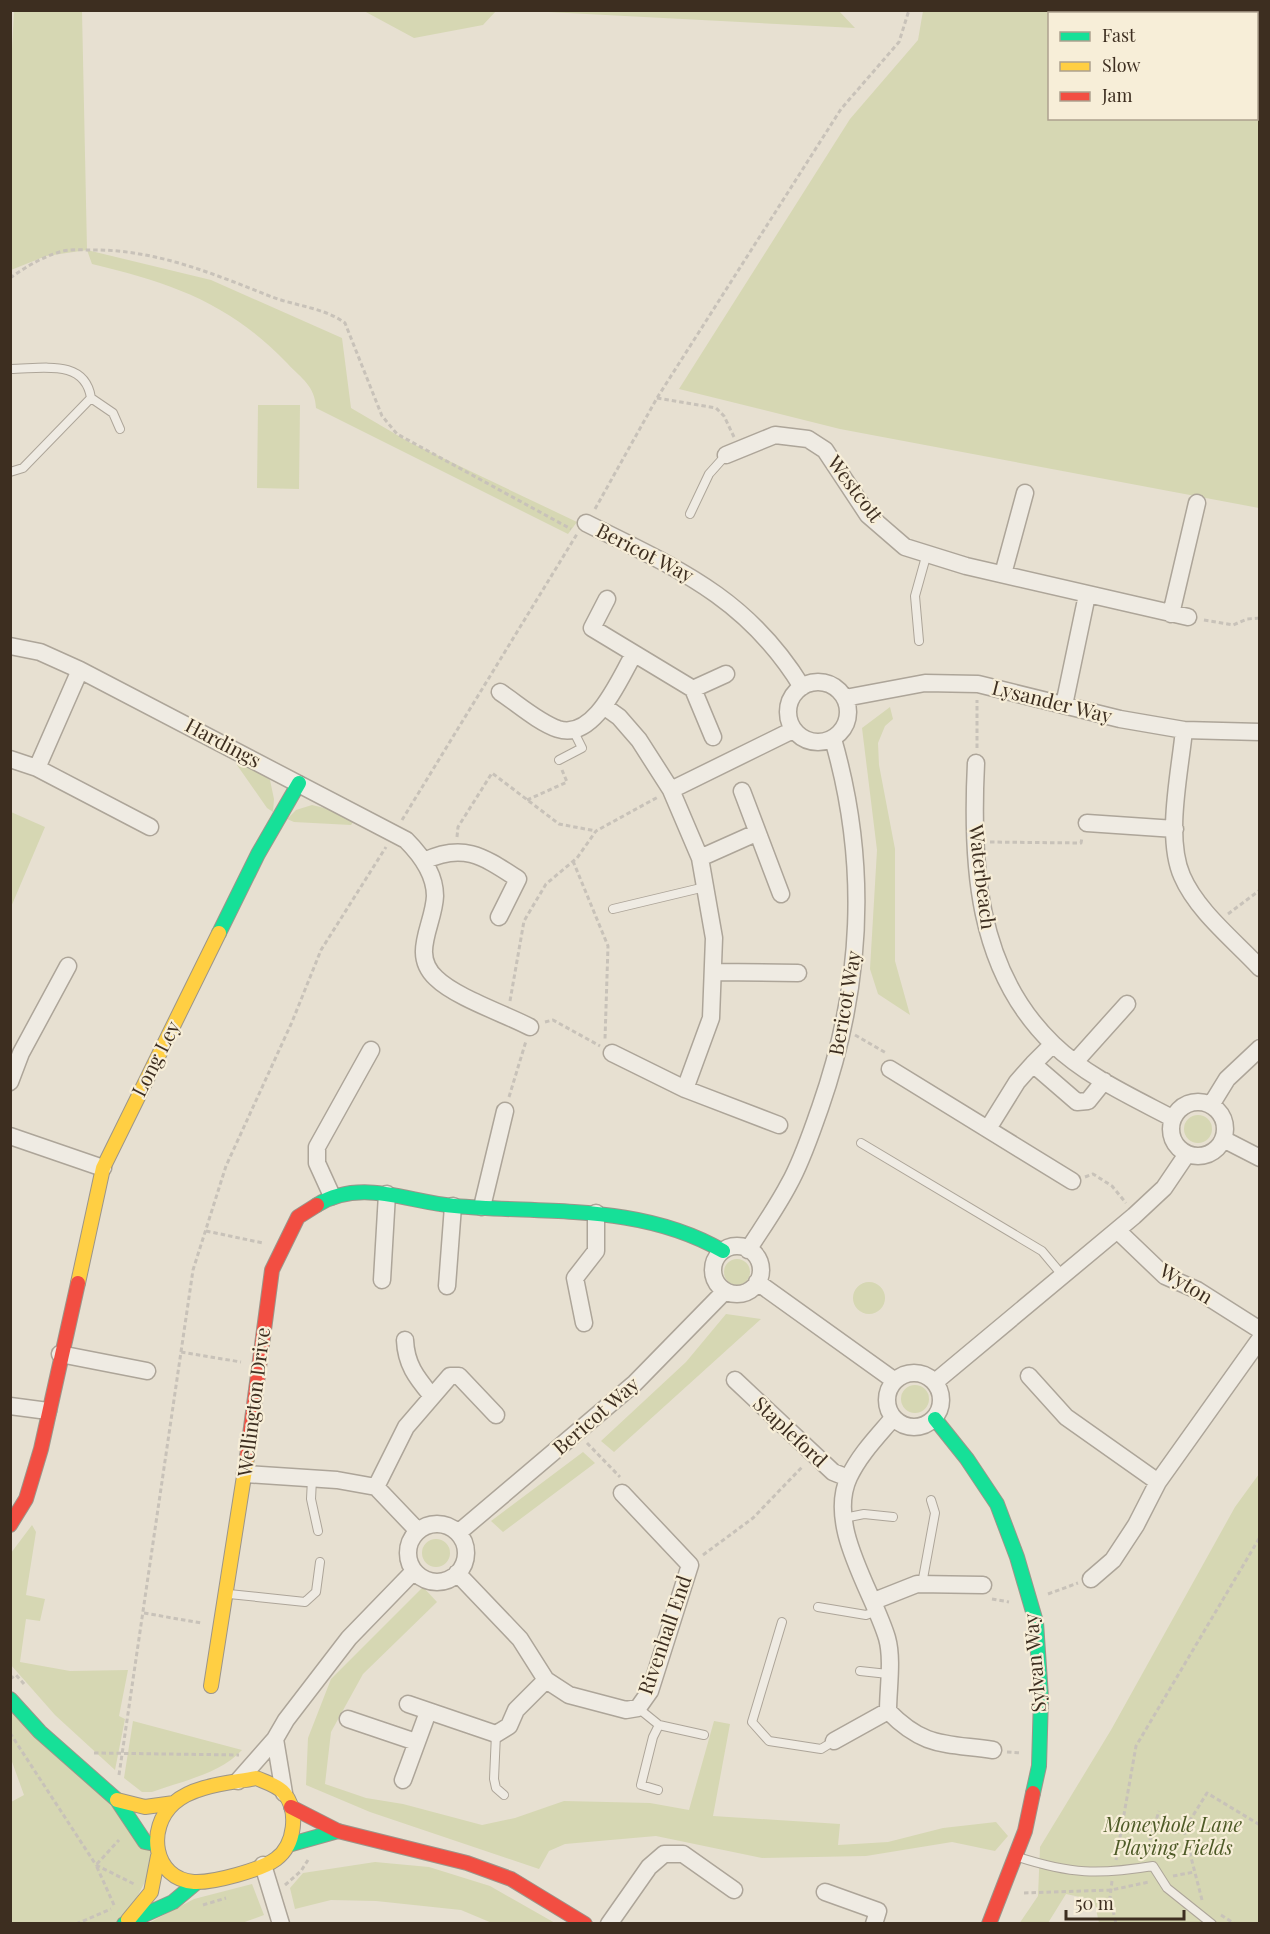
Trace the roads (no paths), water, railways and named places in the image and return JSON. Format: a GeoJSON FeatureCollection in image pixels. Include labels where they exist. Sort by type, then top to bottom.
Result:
{"type":"FeatureCollection","features":[{"type":"Feature","properties":{"kind":"street","name":"Westcott"},"geometry":{"type":"LineString","coordinates":[[733,452],[775,435],[797,436],[825,450],[868,515],[905,547],[1003,574],[1180,616],[1197,503]]}},
{"type":"Feature","properties":{"kind":"street"},"geometry":{"type":"LineString","coordinates":[[1003,574],[1024,493]]}},
{"type":"Feature","properties":{"kind":"street","name":"Bericot Way"},"geometry":{"type":"LineString","coordinates":[[587,522],[691,576],[717,593],[759,630],[802,687]]}},
{"type":"Feature","properties":{"kind":"street"},"geometry":{"type":"LineString","coordinates":[[1064,705],[1087,594]]}},
{"type":"Feature","properties":{"kind":"street"},"geometry":{"type":"LineString","coordinates":[[607,599],[592,628],[693,689],[713,737]]}},
{"type":"Feature","properties":{"kind":"street","name":"Hardings"},"geometry":{"type":"LineString","coordinates":[[10,646],[40,652],[80,670],[406,840],[424,861],[431,875],[435,898],[423,948],[429,970],[445,986],[529,1026]]}},
{"type":"Feature","properties":{"kind":"street"},"geometry":{"type":"LineString","coordinates":[[500,692],[557,729],[573,730],[588,723],[605,707],[634,654]]}},
{"type":"Feature","properties":{"kind":"street"},"geometry":{"type":"LineString","coordinates":[[37,768],[80,670]]}},
{"type":"Feature","properties":{"kind":"street"},"geometry":{"type":"LineString","coordinates":[[693,689],[726,674]]}},
{"type":"Feature","properties":{"kind":"street"},"geometry":{"type":"LineString","coordinates":[[811,683],[831,685],[845,698],[848,716],[845,725],[833,739],[816,743],[799,736],[793,730],[787,711],[789,701],[802,687],[811,683]]}},
{"type":"Feature","properties":{"kind":"street","name":"Lysander Way"},"geometry":{"type":"LineString","coordinates":[[845,698],[925,683],[978,684],[1120,719],[1184,729],[1260,732]]}},
{"type":"Feature","properties":{"kind":"street"},"geometry":{"type":"LineString","coordinates":[[605,707],[619,717],[639,740],[671,790],[700,858],[714,938],[711,1018],[685,1089]]}},
{"type":"Feature","properties":{"kind":"street"},"geometry":{"type":"LineString","coordinates":[[1184,729],[1175,829],[1175,850],[1183,878],[1192,894],[1260,968]]}},
{"type":"Feature","properties":{"kind":"street"},"geometry":{"type":"LineString","coordinates":[[671,790],[793,730]]}},
{"type":"Feature","properties":{"kind":"street","name":"Bericot Way"},"geometry":{"type":"LineString","coordinates":[[748,1250],[790,1183],[806,1147],[833,1071],[853,978],[858,890],[854,826],[846,784],[833,739]]}},
{"type":"Feature","properties":{"kind":"street"},"geometry":{"type":"LineString","coordinates":[[10,759],[37,768],[150,827]]}},
{"type":"Feature","properties":{"kind":"street","name":"Waterbeach"},"geometry":{"type":"LineString","coordinates":[[976,764],[974,842],[982,906],[995,955],[1016,998],[1053,1044],[1075,1062],[1104,1081],[1172,1118]]}},
{"type":"Feature","properties":{"kind":"street","name":"Long Ley"},"geometry":{"type":"LineString","coordinates":[[10,1525],[26,1499],[41,1449],[60,1354],[103,1168],[258,854],[299,783]]}},
{"type":"Feature","properties":{"kind":"street"},"geometry":{"type":"LineString","coordinates":[[742,791],[756,833],[782,894]]}},
{"type":"Feature","properties":{"kind":"street"},"geometry":{"type":"LineString","coordinates":[[1087,823],[1175,829]]}},
{"type":"Feature","properties":{"kind":"street"},"geometry":{"type":"LineString","coordinates":[[700,858],[756,833]]}},
{"type":"Feature","properties":{"kind":"street"},"geometry":{"type":"LineString","coordinates":[[424,861],[439,854],[456,851],[485,858],[518,879],[499,917]]}},
{"type":"Feature","properties":{"kind":"street"},"geometry":{"type":"LineString","coordinates":[[10,1083],[16,1051],[68,966]]}},
{"type":"Feature","properties":{"kind":"street"},"geometry":{"type":"LineString","coordinates":[[713,972],[798,973]]}},
{"type":"Feature","properties":{"kind":"street"},"geometry":{"type":"LineString","coordinates":[[1075,1062],[1127,1004]]}},
{"type":"Feature","properties":{"kind":"street"},"geometry":{"type":"LineString","coordinates":[[989,1128],[1017,1082],[1053,1044]]}},
{"type":"Feature","properties":{"kind":"street"},"geometry":{"type":"LineString","coordinates":[[1211,1105],[1227,1079],[1260,1048]]}},
{"type":"Feature","properties":{"kind":"street"},"geometry":{"type":"LineString","coordinates":[[332,1197],[317,1163],[316,1147],[371,1050]]}},
{"type":"Feature","properties":{"kind":"street"},"geometry":{"type":"LineString","coordinates":[[612,1053],[685,1089],[779,1125]]}},
{"type":"Feature","properties":{"kind":"street"},"geometry":{"type":"LineString","coordinates":[[1033,1064],[1077,1102],[1088,1101],[1104,1081]]}},
{"type":"Feature","properties":{"kind":"street"},"geometry":{"type":"LineString","coordinates":[[890,1069],[1072,1181]]}},
{"type":"Feature","properties":{"kind":"street"},"geometry":{"type":"LineString","coordinates":[[1202,1102],[1211,1105],[1222,1116],[1225,1131],[1223,1139],[1212,1152],[1204,1155],[1187,1154],[1180,1150],[1171,1135],[1172,1118],[1184,1104],[1202,1102]]}},
{"type":"Feature","properties":{"kind":"street"},"geometry":{"type":"LineString","coordinates":[[482,1207],[505,1111]]}},
{"type":"Feature","properties":{"kind":"street"},"geometry":{"type":"LineString","coordinates":[[10,1136],[103,1168]]}},
{"type":"Feature","properties":{"kind":"street"},"geometry":{"type":"LineString","coordinates":[[1223,1139],[1260,1158]]}},
{"type":"Feature","properties":{"kind":"street"},"geometry":{"type":"LineString","coordinates":[[935,1382],[1118,1231],[1164,1188],[1187,1154]]}},
{"type":"Feature","properties":{"kind":"street","name":"Wellington Drive"},"geometry":{"type":"LineString","coordinates":[[211,1686],[245,1474],[272,1270],[298,1216],[332,1197],[376,1191],[453,1206],[596,1213],[657,1222],[699,1237],[723,1251]]}},
{"type":"Feature","properties":{"kind":"street"},"geometry":{"type":"LineString","coordinates":[[382,1280],[387,1194]]}},
{"type":"Feature","properties":{"kind":"street"},"geometry":{"type":"LineString","coordinates":[[447,1286],[453,1206]]}},
{"type":"Feature","properties":{"kind":"street"},"geometry":{"type":"LineString","coordinates":[[584,1323],[575,1278],[596,1251],[596,1213]]}},
{"type":"Feature","properties":{"kind":"street","name":"Wyton"},"geometry":{"type":"LineString","coordinates":[[1118,1231],[1165,1276],[1197,1290],[1260,1330]]}},
{"type":"Feature","properties":{"kind":"street"},"geometry":{"type":"LineString","coordinates":[[735,1246],[754,1254],[760,1268],[757,1282],[753,1287],[740,1294],[725,1291],[715,1279],[713,1271],[714,1263],[723,1251],[735,1246]]}},
{"type":"Feature","properties":{"kind":"street"},"geometry":{"type":"LineString","coordinates":[[757,1282],[895,1381]]}},
{"type":"Feature","properties":{"kind":"street","name":"Bericot Way"},"geometry":{"type":"LineString","coordinates":[[458,1533],[635,1383],[725,1291]]}},
{"type":"Feature","properties":{"kind":"street"},"geometry":{"type":"LineString","coordinates":[[1091,1579],[1113,1560],[1136,1525],[1158,1482],[1260,1340]]}},
{"type":"Feature","properties":{"kind":"street"},"geometry":{"type":"LineString","coordinates":[[405,1341],[405,1354],[413,1374],[431,1395]]}},
{"type":"Feature","properties":{"kind":"street"},"geometry":{"type":"LineString","coordinates":[[60,1354],[147,1371]]}},
{"type":"Feature","properties":{"kind":"street"},"geometry":{"type":"LineString","coordinates":[[910,1373],[928,1376],[935,1382],[942,1396],[935,1419],[918,1428],[909,1427],[893,1418],[889,1411],[887,1395],[895,1381],[910,1373]]}},
{"type":"Feature","properties":{"kind":"street"},"geometry":{"type":"LineString","coordinates":[[376,1486],[406,1427],[431,1395],[450,1376],[459,1376],[496,1415]]}},
{"type":"Feature","properties":{"kind":"street"},"geometry":{"type":"LineString","coordinates":[[1029,1376],[1066,1417],[1158,1482]]}},
{"type":"Feature","properties":{"kind":"street","name":"Stapleford"},"geometry":{"type":"LineString","coordinates":[[735,1380],[833,1472],[848,1478]]}},
{"type":"Feature","properties":{"kind":"street"},"geometry":{"type":"LineString","coordinates":[[10,1406],[48,1411]]}},
{"type":"Feature","properties":{"kind":"street"},"geometry":{"type":"LineString","coordinates":[[893,1418],[863,1452],[848,1478],[844,1495],[844,1518],[848,1540],[888,1641],[888,1711],[907,1731],[925,1741],[993,1750]]}},
{"type":"Feature","properties":{"kind":"street","name":"Sylvan Way"},"geometry":{"type":"LineString","coordinates":[[935,1419],[967,1459],[997,1504],[1017,1557],[1035,1622],[1041,1697],[1041,1755],[1025,1831],[1005,1888],[989,1923]]}},
{"type":"Feature","properties":{"kind":"street"},"geometry":{"type":"LineString","coordinates":[[245,1474],[376,1486],[418,1531]]}},
{"type":"Feature","properties":{"kind":"street","name":"Rivenhall End"},"geometry":{"type":"LineString","coordinates":[[457,1573],[520,1638],[546,1680],[569,1695],[626,1710],[638,1708],[650,1691],[690,1565],[622,1493]]}},
{"type":"Feature","properties":{"kind":"street"},"geometry":{"type":"LineString","coordinates":[[434,1524],[442,1524],[458,1533],[463,1540],[465,1557],[457,1573],[440,1581],[430,1581],[414,1571],[410,1563],[408,1546],[418,1531],[434,1524]]}},
{"type":"Feature","properties":{"kind":"street"},"geometry":{"type":"LineString","coordinates":[[238,1781],[275,1739],[349,1638],[414,1571]]}},
{"type":"Feature","properties":{"kind":"street"},"geometry":{"type":"LineString","coordinates":[[875,1606],[922,1584],[983,1585]]}},
{"type":"Feature","properties":{"kind":"street"},"geometry":{"type":"LineString","coordinates":[[408,1704],[496,1734],[509,1726],[516,1710],[546,1680]]}},
{"type":"Feature","properties":{"kind":"street"},"geometry":{"type":"LineString","coordinates":[[10,1699],[40,1732],[117,1800],[145,1842],[157,1850],[165,1870],[180,1880],[197,1882],[263,1865],[277,1858],[288,1845],[293,1826],[275,1739]]}},
{"type":"Feature","properties":{"kind":"street"},"geometry":{"type":"LineString","coordinates":[[834,1741],[888,1711]]}},
{"type":"Feature","properties":{"kind":"street"},"geometry":{"type":"LineString","coordinates":[[403,1780],[429,1712]]}},
{"type":"Feature","properties":{"kind":"street"},"geometry":{"type":"LineString","coordinates":[[348,1719],[416,1742]]}},
{"type":"Feature","properties":{"kind":"street"},"geometry":{"type":"LineString","coordinates":[[117,1800],[145,1807],[174,1803],[194,1793],[256,1778],[271,1784],[287,1800],[338,1831],[467,1863],[511,1879],[585,1923]]}},
{"type":"Feature","properties":{"kind":"street"},"geometry":{"type":"LineString","coordinates":[[122,1920],[144,1903],[151,1892],[159,1821],[174,1803]]}},
{"type":"Feature","properties":{"kind":"street"},"geometry":{"type":"LineString","coordinates":[[288,1845],[338,1831]]}},
{"type":"Feature","properties":{"kind":"street"},"geometry":{"type":"LineString","coordinates":[[609,1923],[649,1867],[664,1854],[683,1854],[734,1890]]}},
{"type":"Feature","properties":{"kind":"street"},"geometry":{"type":"LineString","coordinates":[[263,1865],[281,1923]]}},
{"type":"Feature","properties":{"kind":"street"},"geometry":{"type":"LineString","coordinates":[[122,1920],[160,1910],[187,1895],[197,1882]]}},
{"type":"Feature","properties":{"kind":"street"},"geometry":{"type":"LineString","coordinates":[[825,1892],[878,1911],[874,1923]]}},
{"type":"Feature","properties":{"kind":"lane"},"geometry":{"type":"LineString","coordinates":[[10,369],[70,369],[84,377],[89,386],[91,398],[113,413],[120,429]]}},
{"type":"Feature","properties":{"kind":"lane"},"geometry":{"type":"LineString","coordinates":[[10,472],[23,468],[91,398]]}},
{"type":"Feature","properties":{"kind":"lane"},"geometry":{"type":"LineString","coordinates":[[690,514],[709,474],[733,452]]}},
{"type":"Feature","properties":{"kind":"lane"},"geometry":{"type":"LineString","coordinates":[[919,641],[915,596],[927,554]]}},
{"type":"Feature","properties":{"kind":"lane"},"geometry":{"type":"LineString","coordinates":[[559,760],[582,748],[573,730]]}},
{"type":"Feature","properties":{"kind":"lane"},"geometry":{"type":"LineString","coordinates":[[613,909],[705,888]]}},
{"type":"Feature","properties":{"kind":"lane"},"geometry":{"type":"LineString","coordinates":[[861,1143],[1042,1251],[1064,1276]]}},
{"type":"Feature","properties":{"kind":"lane"},"geometry":{"type":"LineString","coordinates":[[312,1479],[311,1499],[318,1531]]}},
{"type":"Feature","properties":{"kind":"lane"},"geometry":{"type":"LineString","coordinates":[[922,1584],[935,1513],[931,1500]]}},
{"type":"Feature","properties":{"kind":"lane"},"geometry":{"type":"LineString","coordinates":[[844,1518],[864,1514],[893,1517]]}},
{"type":"Feature","properties":{"kind":"lane"},"geometry":{"type":"LineString","coordinates":[[226,1593],[305,1602],[316,1592],[320,1562]]}},
{"type":"Feature","properties":{"kind":"lane"},"geometry":{"type":"LineString","coordinates":[[818,1607],[866,1615],[875,1606]]}},
{"type":"Feature","properties":{"kind":"lane"},"geometry":{"type":"LineString","coordinates":[[782,1622],[752,1722],[769,1741],[821,1749],[834,1741]]}},
{"type":"Feature","properties":{"kind":"lane"},"geometry":{"type":"LineString","coordinates":[[860,1671],[888,1674]]}},
{"type":"Feature","properties":{"kind":"lane"},"geometry":{"type":"LineString","coordinates":[[638,1708],[659,1725],[704,1734]]}},
{"type":"Feature","properties":{"kind":"lane"},"geometry":{"type":"LineString","coordinates":[[658,1790],[641,1785],[653,1737],[659,1725]]}},
{"type":"Feature","properties":{"kind":"lane"},"geometry":{"type":"LineString","coordinates":[[496,1734],[494,1779],[496,1788],[504,1795]]}},
{"type":"Feature","properties":{"kind":"lane"},"geometry":{"type":"LineString","coordinates":[[1017,1856],[1057,1869],[1085,1873],[1114,1872],[1153,1866],[1167,1888],[1208,1922]]}},
{"type":"Feature","properties":{"kind":"park label","name":"Moneyhole Lane Playing Fields"},"geometry":{"type":"Point","coordinates":[1173,1836]}}]}
